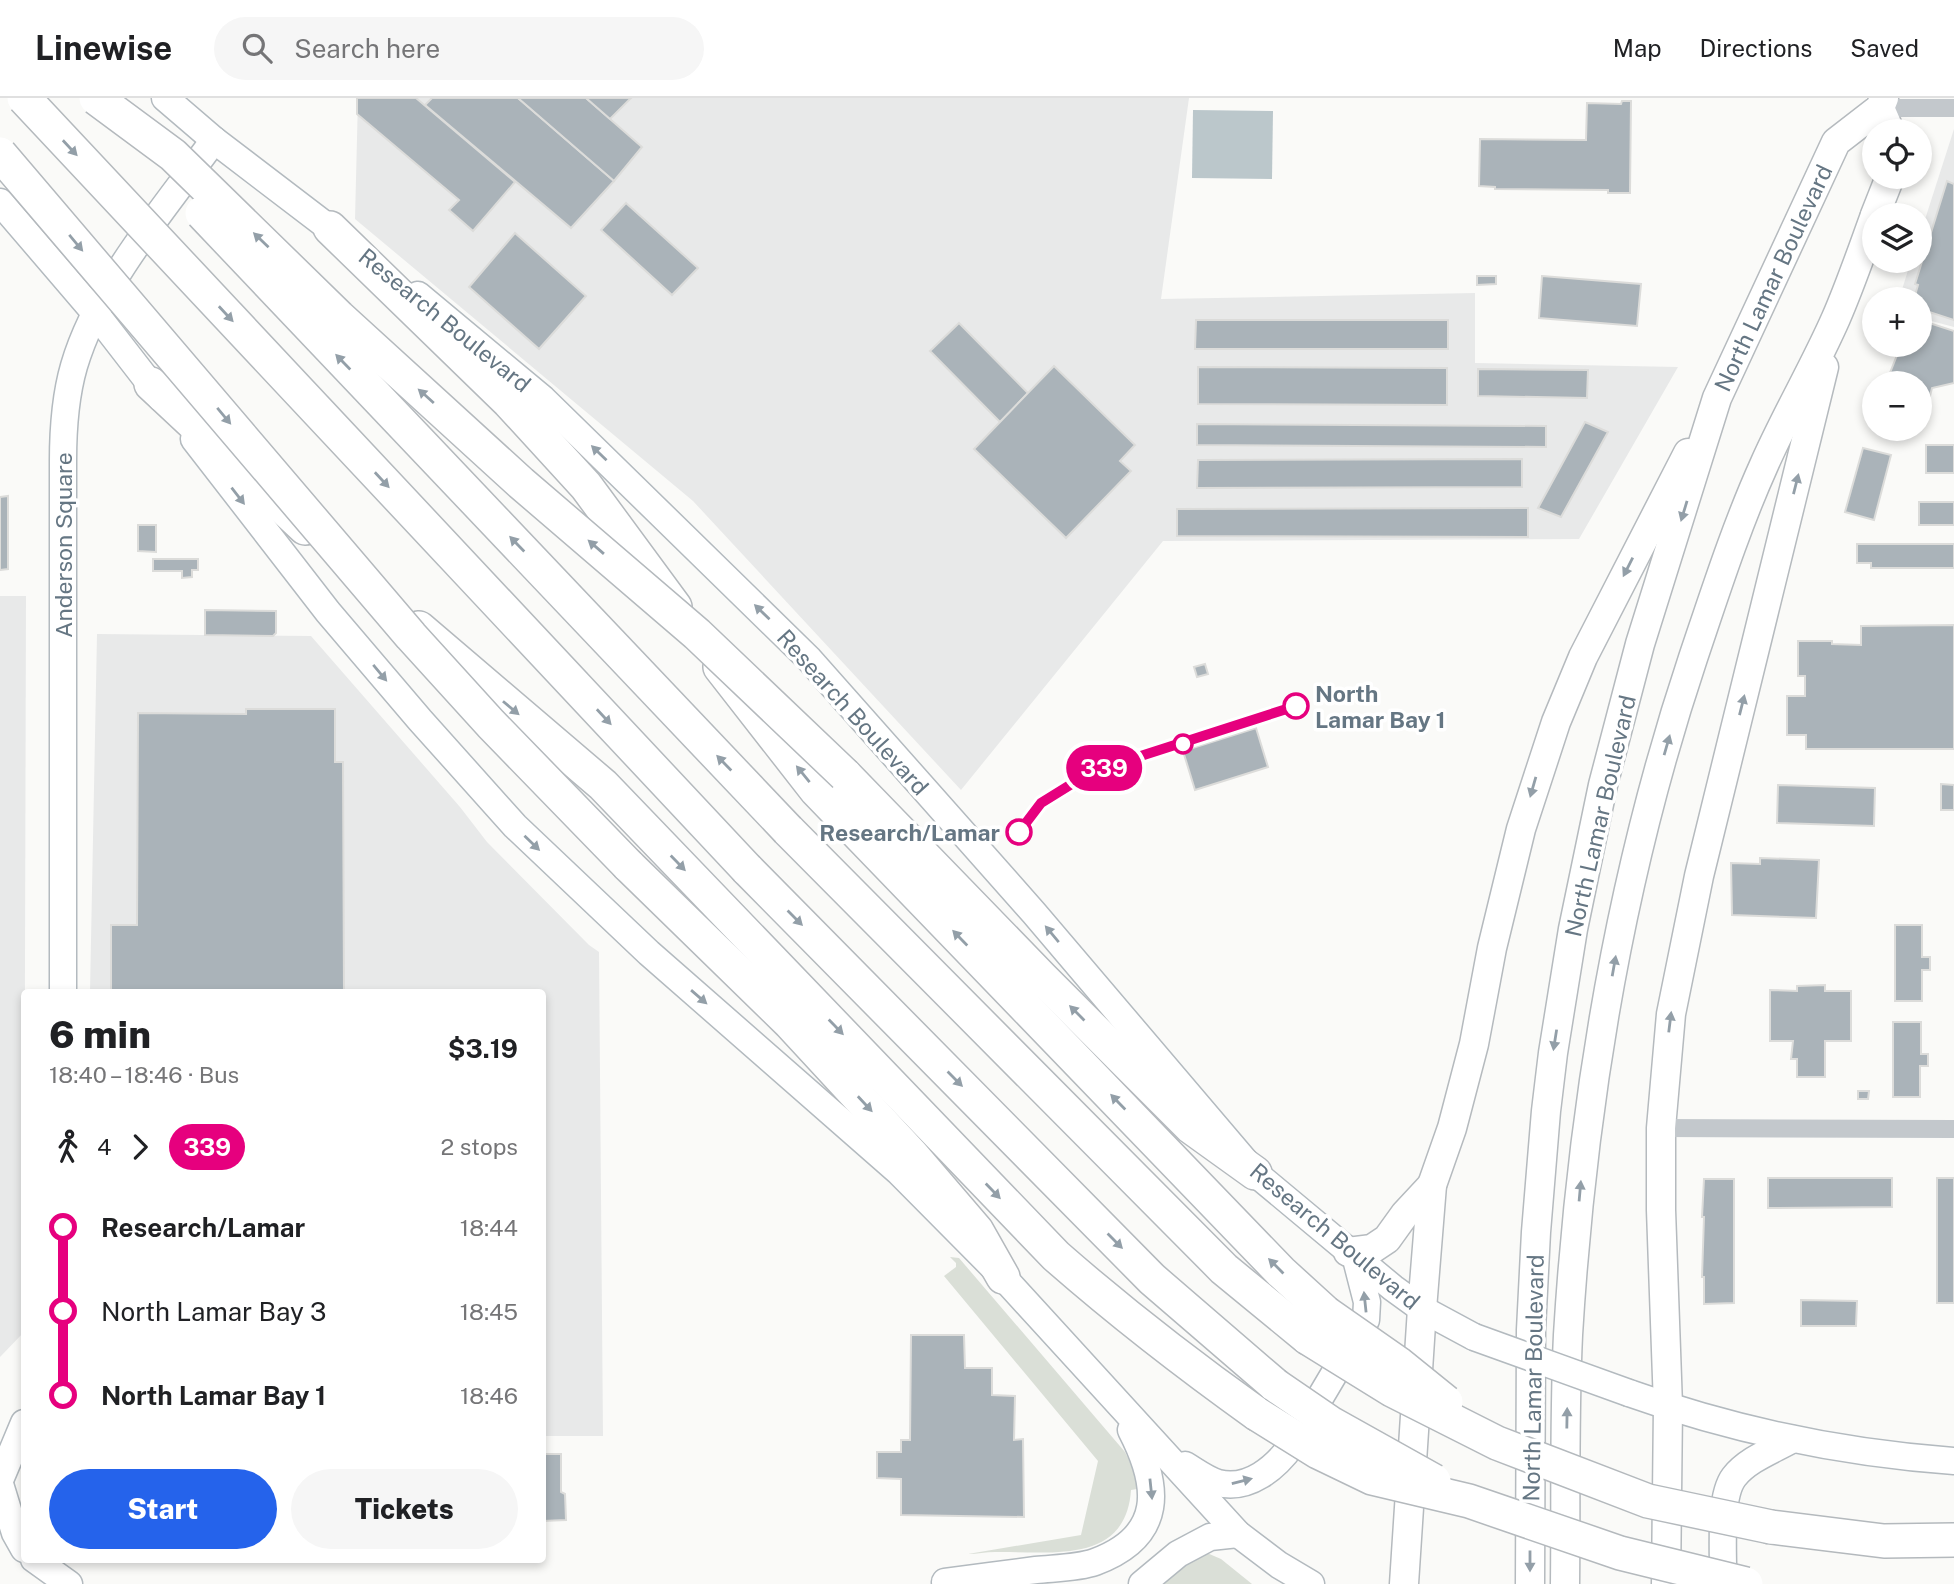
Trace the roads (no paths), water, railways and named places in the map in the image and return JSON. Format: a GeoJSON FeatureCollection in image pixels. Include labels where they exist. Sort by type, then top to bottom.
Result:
{"type":"FeatureCollection","features":[{"type":"Feature","properties":{"kind":"highway"},"geometry":{"type":"LineString","coordinates":[[24,98],[747,869],[1152,1279],[1275,1385],[1332,1424],[1469,1501]]}},
{"type":"Feature","properties":{"kind":"highway"},"geometry":{"type":"LineString","coordinates":[[94,98],[173,155],[349,326],[521,482],[697,634],[845,775],[1191,1127],[1255,1173]]}},
{"type":"Feature","properties":{"kind":"highway"},"geometry":{"type":"LineString","coordinates":[[94,98],[788,830],[1224,1269],[1317,1325],[1399,1364],[1497,1443],[1648,1501],[1772,1527],[1884,1541],[1954,1540]]}},
{"type":"Feature","properties":{"kind":"highway"},"geometry":{"type":"LineString","coordinates":[[0,154],[411,636],[491,724],[628,864],[790,1023],[912,1155],[977,1231],[1003,1278]]}},
{"type":"Feature","properties":{"kind":"highway"},"geometry":{"type":"LineString","coordinates":[[330,228],[509,402],[586,486],[750,709],[816,790],[1272,1263],[1317,1325]]}},
{"type":"Feature","properties":{"kind":"highway"},"geometry":{"type":"LineString","coordinates":[[151,384],[276,502],[504,703],[603,785],[1056,1256],[1183,1362],[1257,1414],[1318,1452],[1372,1478],[1469,1501],[1620,1553],[1746,1584]]}},
{"type":"Feature","properties":{"kind":"main road","name":"Research Boulevard"},"geometry":{"type":"LineString","coordinates":[[165,98],[214,140],[426,301],[543,399],[809,659],[1034,913],[1255,1173],[1352,1256],[1422,1309],[1474,1337],[1629,1393],[1794,1439],[1853,1450],[1954,1461]]}},
{"type":"Feature","properties":{"kind":"main road","name":"North Lamar Boulevard"},"geometry":{"type":"LineString","coordinates":[[1530,1584],[1531,1331],[1546,1111],[1559,1012],[1587,859],[1619,724],[1640,644],[1717,398],[1836,142],[1885,112]]}},
{"type":"Feature","properties":{"kind":"main road","name":"Anderson Square"},"geometry":{"type":"LineString","coordinates":[[63,989],[65,403],[75,364],[96,314],[127,260],[214,140]]}},
{"type":"Feature","properties":{"kind":"main road"},"geometry":{"type":"LineString","coordinates":[[0,202],[96,314],[328,612],[515,826],[651,955],[899,1172],[1003,1278],[1238,1534],[1279,1565],[1311,1584]]}},
{"type":"Feature","properties":{"kind":"main road","name":"North Lamar Boulevard"},"geometry":{"type":"LineString","coordinates":[[1564,1584],[1568,1339],[1576,1235],[1597,1062],[1620,936],[1653,796],[1691,663],[1714,596],[1764,464],[1837,317],[1862,251]]}},
{"type":"Feature","properties":{"kind":"main road"},"geometry":{"type":"LineString","coordinates":[[1666,1584],[1668,1406],[1661,1128],[1671,1014],[1699,876],[1837,317]]}},
{"type":"Feature","properties":{"kind":"main road"},"geometry":{"type":"LineString","coordinates":[[1404,1584],[1432,1185],[1452,1128],[1474,1044],[1492,948],[1521,829],[1551,734],[1583,657],[1717,398]]}},
{"type":"Feature","properties":{"kind":"main road"},"geometry":{"type":"LineString","coordinates":[[1160,1449],[1216,1483],[1227,1485],[1263,1474],[1281,1460],[1366,1320],[1367,1302],[1352,1256],[1372,1249],[1387,1239],[1405,1214],[1432,1185]]}},
{"type":"Feature","properties":{"kind":"main road"},"geometry":{"type":"LineString","coordinates":[[941,1583],[1094,1562],[1124,1548],[1142,1527],[1153,1499],[1148,1468],[1117,1404]]}},
{"type":"Feature","properties":{"kind":"main road"},"geometry":{"type":"LineString","coordinates":[[0,1443],[21,1419]]}},
{"type":"Feature","properties":{"kind":"main road"},"geometry":{"type":"LineString","coordinates":[[21,1430],[0,1482],[15,1533],[21,1544]]}},
{"type":"Feature","properties":{"kind":"main road"},"geometry":{"type":"LineString","coordinates":[[1723,1584],[1725,1501],[1732,1478],[1748,1463],[1794,1439]]}},
{"type":"Feature","properties":{"kind":"main road"},"geometry":{"type":"LineString","coordinates":[[1142,1584],[1178,1554],[1210,1537],[1238,1534]]}},
{"type":"Feature","properties":{"kind":"main road"},"geometry":{"type":"LineString","coordinates":[[40,1563],[69,1584]]}},
{"type":"Feature","properties":{"kind":"main road"},"geometry":{"type":"LineString","coordinates":[[941,1583],[974,1584]]}},
{"type":"Feature","properties":{"kind":"street"},"geometry":{"type":"LineString","coordinates":[[1885,112],[1954,108]]}},
{"type":"Feature","properties":{"kind":"street"},"geometry":{"type":"LineString","coordinates":[[1661,1128],[1954,1129]]}},
{"type":"Feature","properties":{"kind":"place","name":"North Lamar Bay 1"},"geometry":{"type":"Point","coordinates":[1296,706]}},
{"type":"Feature","properties":{"kind":"place","name":"Research/Lamar"},"geometry":{"type":"Point","coordinates":[1019,832]}}]}
